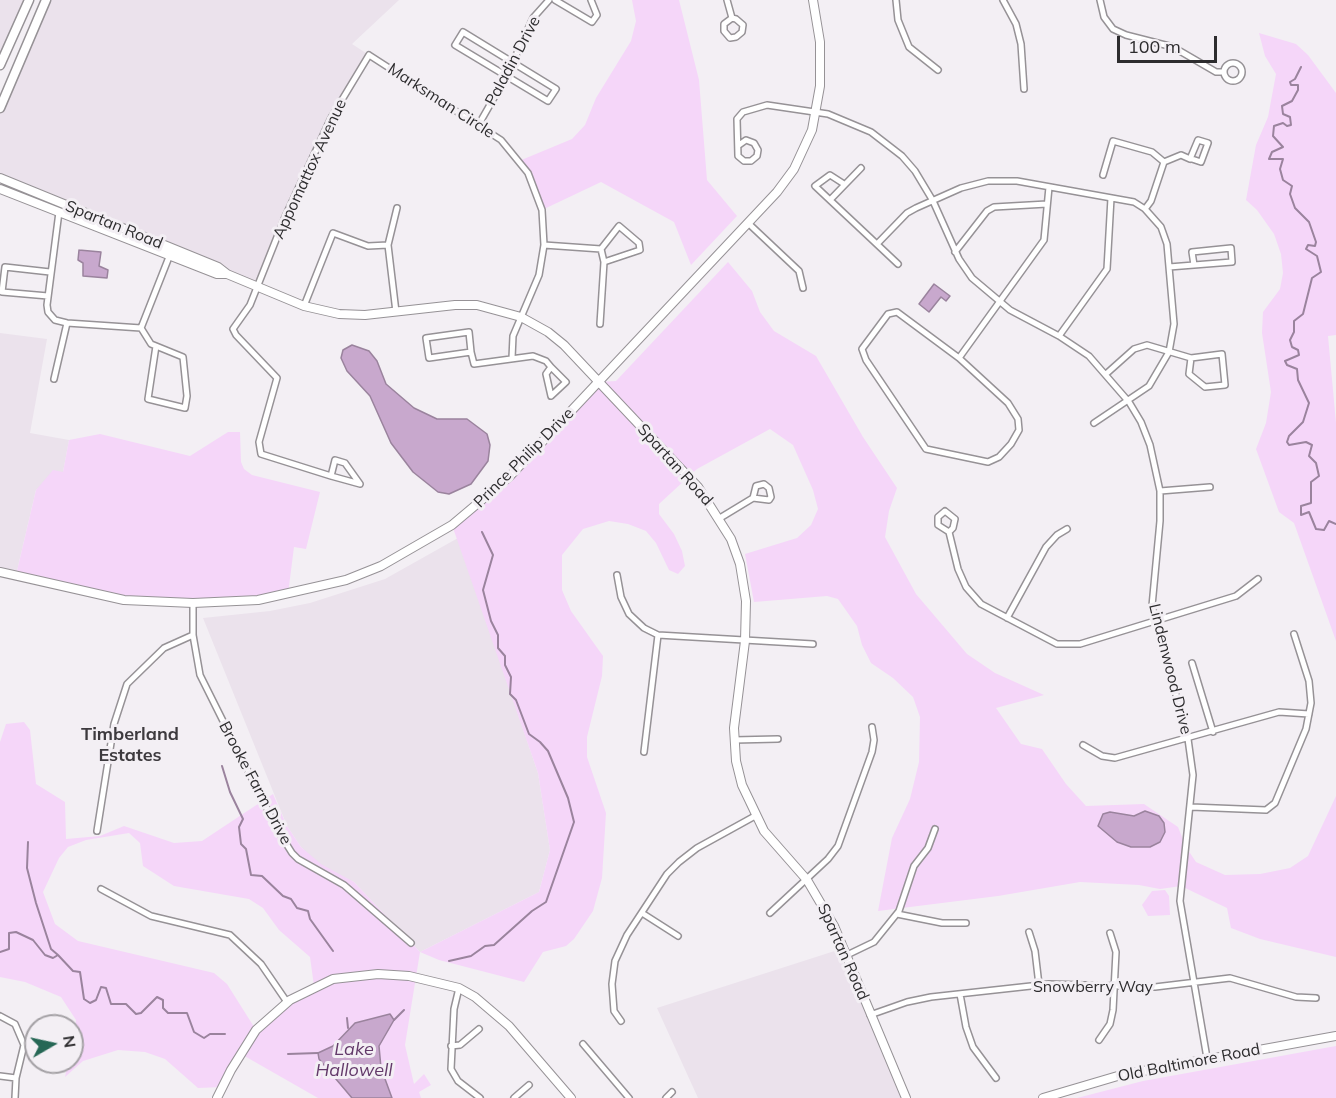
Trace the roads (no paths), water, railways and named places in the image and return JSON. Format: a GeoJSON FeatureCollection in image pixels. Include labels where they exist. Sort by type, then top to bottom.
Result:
{"type":"FeatureCollection","features":[{"type":"Feature","properties":{"kind":"main road"},"geometry":{"type":"LineString","coordinates":[[0,65],[29,0]]}},
{"type":"Feature","properties":{"kind":"main road"},"geometry":{"type":"LineString","coordinates":[[0,108],[46,0]]}},
{"type":"Feature","properties":{"kind":"street","name":"Paladin Drive"},"geometry":{"type":"LineString","coordinates":[[479,123],[514,62],[533,18],[549,0]]}},
{"type":"Feature","properties":{"kind":"street","name":"Paladin Drive"},"geometry":{"type":"LineString","coordinates":[[555,0],[592,22],[597,15],[591,0]]}},
{"type":"Feature","properties":{"kind":"street"},"geometry":{"type":"LineString","coordinates":[[727,0],[732,18]]}},
{"type":"Feature","properties":{"kind":"street","name":"Prince Philip Drive"},"geometry":{"type":"LineString","coordinates":[[0,572],[124,600],[193,603],[258,600],[346,580],[381,566],[452,525],[486,498],[598,382],[748,223],[794,169],[807,142],[817,111],[821,57],[813,0]]}},
{"type":"Feature","properties":{"kind":"street"},"geometry":{"type":"LineString","coordinates":[[896,0],[900,27],[909,47],[938,70]]}},
{"type":"Feature","properties":{"kind":"street"},"geometry":{"type":"LineString","coordinates":[[1003,0],[1016,24],[1021,44],[1024,89]]}},
{"type":"Feature","properties":{"kind":"street"},"geometry":{"type":"LineString","coordinates":[[1100,0],[1104,17],[1113,29],[1126,35],[1173,47],[1216,72],[1224,72]]}},
{"type":"Feature","properties":{"kind":"street"},"geometry":{"type":"LineString","coordinates":[[463,32],[514,62],[556,89],[548,101],[455,45],[463,32]]}},
{"type":"Feature","properties":{"kind":"street","name":"Marksman Circle"},"geometry":{"type":"LineString","coordinates":[[369,55],[479,123],[506,144],[528,172],[542,210],[544,246],[539,275],[513,336],[512,358]]}},
{"type":"Feature","properties":{"kind":"street","name":"Appomattox Avenue"},"geometry":{"type":"LineString","coordinates":[[331,476],[266,458],[260,449],[259,442],[277,378],[236,336],[233,328],[250,305],[331,118],[369,55]]}},
{"type":"Feature","properties":{"kind":"street","name":"Lindenwood Drive"},"geometry":{"type":"LineString","coordinates":[[739,145],[737,119],[747,110],[774,105],[817,111],[850,122],[886,142],[915,171],[933,201],[955,252],[972,279],[999,303],[1059,336],[1089,356],[1129,402],[1150,445],[1160,491],[1160,520],[1151,594],[1155,620],[1188,739],[1193,775],[1180,901],[1207,1058]]}},
{"type":"Feature","properties":{"kind":"street"},"geometry":{"type":"LineString","coordinates":[[746,140],[754,143],[758,150],[757,156],[751,161],[744,161],[737,153],[739,145],[746,140]]}},
{"type":"Feature","properties":{"kind":"street"},"geometry":{"type":"LineString","coordinates":[[1103,175],[1113,141],[1152,152],[1164,162]]}},
{"type":"Feature","properties":{"kind":"street"},"geometry":{"type":"LineString","coordinates":[[1145,208],[1154,193],[1164,162],[1181,155],[1190,159]]}},
{"type":"Feature","properties":{"kind":"street"},"geometry":{"type":"LineString","coordinates":[[830,200],[861,168]]}},
{"type":"Feature","properties":{"kind":"street"},"geometry":{"type":"LineString","coordinates":[[844,184],[830,175],[815,186],[898,264]]}},
{"type":"Feature","properties":{"kind":"street","name":"Spartan Road"},"geometry":{"type":"LineString","coordinates":[[0,178],[171,251]]}},
{"type":"Feature","properties":{"kind":"street"},"geometry":{"type":"LineString","coordinates":[[877,244],[907,213],[961,188],[988,181],[1017,181],[1134,202],[1145,208],[1153,215],[1165,235],[1174,324],[1169,352],[1149,386],[1129,402],[1094,423]]}},
{"type":"Feature","properties":{"kind":"street"},"geometry":{"type":"LineString","coordinates":[[959,358],[1046,234],[1049,187]]}},
{"type":"Feature","properties":{"kind":"street","name":"Spartan Road"},"geometry":{"type":"LineString","coordinates":[[0,189],[58,212],[218,267],[227,274],[304,306],[339,314],[365,315],[455,304],[477,305],[522,317],[548,332],[598,382],[698,487],[720,518],[736,552],[744,583],[745,640],[734,740],[738,771],[755,816],[770,838],[807,880],[828,916],[847,955],[906,1098]]}},
{"type":"Feature","properties":{"kind":"street"},"geometry":{"type":"LineString","coordinates":[[1059,336],[1107,269],[1111,198]]}},
{"type":"Feature","properties":{"kind":"street"},"geometry":{"type":"LineString","coordinates":[[955,252],[987,212],[994,207],[1047,204]]}},
{"type":"Feature","properties":{"kind":"street"},"geometry":{"type":"LineString","coordinates":[[396,312],[388,245],[397,208]]}},
{"type":"Feature","properties":{"kind":"street"},"geometry":{"type":"LineString","coordinates":[[58,212],[48,297],[51,316],[67,323],[141,328]]}},
{"type":"Feature","properties":{"kind":"street"},"geometry":{"type":"LineString","coordinates":[[748,223],[799,272],[803,288]]}},
{"type":"Feature","properties":{"kind":"street"},"geometry":{"type":"LineString","coordinates":[[601,249],[620,226],[639,243],[640,250],[604,262]]}},
{"type":"Feature","properties":{"kind":"street"},"geometry":{"type":"LineString","coordinates":[[304,306],[333,233],[368,246],[388,245]]}},
{"type":"Feature","properties":{"kind":"street"},"geometry":{"type":"LineString","coordinates":[[544,246],[601,249]]}},
{"type":"Feature","properties":{"kind":"street"},"geometry":{"type":"LineString","coordinates":[[1169,267],[1232,262],[1231,248],[1192,252],[1194,265]]}},
{"type":"Feature","properties":{"kind":"street"},"geometry":{"type":"LineString","coordinates":[[600,324],[604,262],[601,249]]}},
{"type":"Feature","properties":{"kind":"street"},"geometry":{"type":"LineString","coordinates":[[141,328],[171,251]]}},
{"type":"Feature","properties":{"kind":"street"},"geometry":{"type":"LineString","coordinates":[[48,297],[2,292],[5,267],[50,272]]}},
{"type":"Feature","properties":{"kind":"street"},"geometry":{"type":"LineString","coordinates":[[897,312],[959,358],[1008,403],[1018,419],[1019,430],[1011,444],[999,457],[988,462],[926,449],[885,389],[862,349],[888,314],[897,312]]}},
{"type":"Feature","properties":{"kind":"street"},"geometry":{"type":"LineString","coordinates":[[54,379],[67,323]]}},
{"type":"Feature","properties":{"kind":"street"},"geometry":{"type":"LineString","coordinates":[[141,328],[151,345],[156,346],[183,357],[187,396],[185,408],[147,399],[156,346]]}},
{"type":"Feature","properties":{"kind":"street"},"geometry":{"type":"LineString","coordinates":[[471,352],[429,358],[426,338],[469,332],[474,364],[533,356],[546,361],[566,382],[551,396],[546,374],[551,367]]}},
{"type":"Feature","properties":{"kind":"street"},"geometry":{"type":"LineString","coordinates":[[1106,374],[1114,364],[1140,346],[1157,347],[1191,358],[1222,354],[1225,385],[1205,387],[1189,374],[1191,358]]}},
{"type":"Feature","properties":{"kind":"street"},"geometry":{"type":"LineString","coordinates":[[335,460],[345,463],[360,484],[331,476],[335,460]]}},
{"type":"Feature","properties":{"kind":"street"},"geometry":{"type":"LineString","coordinates":[[1160,491],[1210,487]]}},
{"type":"Feature","properties":{"kind":"street"},"geometry":{"type":"LineString","coordinates":[[720,518],[753,498]]}},
{"type":"Feature","properties":{"kind":"street"},"geometry":{"type":"LineString","coordinates":[[1007,618],[1046,548],[1056,535],[1067,529]]}},
{"type":"Feature","properties":{"kind":"street"},"geometry":{"type":"LineString","coordinates":[[949,532],[958,569],[966,587],[981,604],[1047,640],[1068,645],[1080,644],[1236,596],[1258,579]]}},
{"type":"Feature","properties":{"kind":"street"},"geometry":{"type":"LineString","coordinates":[[616,575],[621,597],[629,614],[644,628],[658,635],[813,644]]}},
{"type":"Feature","properties":{"kind":"street","name":"Brooke Farm Drive"},"geometry":{"type":"LineString","coordinates":[[193,603],[195,658],[211,700],[292,853],[298,859],[344,885],[411,943]]}},
{"type":"Feature","properties":{"kind":"street"},"geometry":{"type":"LineString","coordinates":[[98,831],[114,724],[127,684],[164,648],[193,634]]}},
{"type":"Feature","properties":{"kind":"street"},"geometry":{"type":"LineString","coordinates":[[1191,807],[1266,810],[1272,807],[1310,714],[1311,694],[1294,634]]}},
{"type":"Feature","properties":{"kind":"street"},"geometry":{"type":"LineString","coordinates":[[644,752],[658,635]]}},
{"type":"Feature","properties":{"kind":"street"},"geometry":{"type":"LineString","coordinates":[[1192,663],[1213,732]]}},
{"type":"Feature","properties":{"kind":"street"},"geometry":{"type":"LineString","coordinates":[[1083,745],[1102,756],[1115,758],[1279,712],[1310,714]]}},
{"type":"Feature","properties":{"kind":"street"},"geometry":{"type":"LineString","coordinates":[[770,913],[828,860],[844,834],[872,752],[874,740],[872,727]]}},
{"type":"Feature","properties":{"kind":"street"},"geometry":{"type":"LineString","coordinates":[[734,740],[778,739]]}},
{"type":"Feature","properties":{"kind":"street"},"geometry":{"type":"LineString","coordinates":[[621,1021],[614,1011],[613,972],[620,948],[667,874],[697,848],[755,816]]}},
{"type":"Feature","properties":{"kind":"street"},"geometry":{"type":"LineString","coordinates":[[847,955],[874,942],[897,914],[904,902],[914,866],[928,848],[935,829]]}},
{"type":"Feature","properties":{"kind":"street"},"geometry":{"type":"LineString","coordinates":[[101,889],[151,916],[230,935],[261,964],[287,1002]]}},
{"type":"Feature","properties":{"kind":"street"},"geometry":{"type":"LineString","coordinates":[[642,913],[678,936]]}},
{"type":"Feature","properties":{"kind":"street"},"geometry":{"type":"LineString","coordinates":[[897,914],[942,923],[966,923]]}},
{"type":"Feature","properties":{"kind":"street"},"geometry":{"type":"LineString","coordinates":[[1029,932],[1035,951],[1039,985]]}},
{"type":"Feature","properties":{"kind":"street"},"geometry":{"type":"LineString","coordinates":[[1099,1040],[1110,1024],[1116,952],[1110,933]]}},
{"type":"Feature","properties":{"kind":"street"},"geometry":{"type":"LineString","coordinates":[[216,1098],[256,1030],[287,1002],[314,986],[352,975],[409,976],[459,988],[498,1015],[571,1098]]}},
{"type":"Feature","properties":{"kind":"street","name":"Snowberry Way"},"geometry":{"type":"LineString","coordinates":[[870,1015],[907,1002],[1039,985],[1155,987],[1215,978],[1242,979],[1296,997],[1316,998]]}},
{"type":"Feature","properties":{"kind":"street"},"geometry":{"type":"LineString","coordinates":[[459,988],[451,1046],[452,1074],[480,1098]]}},
{"type":"Feature","properties":{"kind":"street"},"geometry":{"type":"LineString","coordinates":[[960,994],[966,1027],[973,1047],[996,1078]]}},
{"type":"Feature","properties":{"kind":"street"},"geometry":{"type":"LineString","coordinates":[[0,1016],[15,1024],[22,1038],[22,1063],[16,1078],[15,1098]]}},
{"type":"Feature","properties":{"kind":"street"},"geometry":{"type":"LineString","coordinates":[[451,1046],[460,1045],[479,1029]]}},
{"type":"Feature","properties":{"kind":"street","name":"Old Baltimore Road"},"geometry":{"type":"LineString","coordinates":[[1043,1098],[1121,1075],[1336,1036]]}},
{"type":"Feature","properties":{"kind":"street"},"geometry":{"type":"LineString","coordinates":[[584,1044],[629,1098]]}},
{"type":"Feature","properties":{"kind":"street"},"geometry":{"type":"LineString","coordinates":[[0,1076],[16,1078]]}},
{"type":"Feature","properties":{"kind":"street"},"geometry":{"type":"LineString","coordinates":[[514,1098],[529,1085]]}},
{"type":"Feature","properties":{"kind":"street"},"geometry":{"type":"LineString","coordinates":[[666,1098],[672,1092]]}},
{"type":"Feature","properties":{"kind":"water"},"geometry":{"type":"Polygon","coordinates":[[[79,250],[101,252],[99,266],[108,270],[107,278],[83,276],[83,263],[78,260],[79,250]]]}},
{"type":"Feature","properties":{"kind":"water"},"geometry":{"type":"Polygon","coordinates":[[[934,284],[950,296],[946,301],[941,297],[929,312],[919,304],[934,284]]]}},
{"type":"Feature","properties":{"kind":"water"},"geometry":{"type":"Polygon","coordinates":[[[352,345],[369,351],[377,361],[386,384],[414,408],[437,419],[467,419],[487,434],[490,445],[488,461],[471,484],[449,494],[438,492],[413,472],[391,443],[370,396],[347,371],[341,358],[343,350],[352,345]]]}},
{"type":"Feature","properties":{"kind":"water"},"geometry":{"type":"Polygon","coordinates":[[[1145,811],[1159,816],[1164,823],[1165,832],[1160,842],[1150,847],[1131,847],[1117,842],[1098,826],[1103,814],[1110,812],[1134,816],[1145,811]]]}},
{"type":"Feature","properties":{"kind":"water","name":"Lake Hallowell"},"geometry":{"type":"Polygon","coordinates":[[[390,1014],[394,1020],[379,1046],[381,1068],[392,1098],[352,1098],[319,1059],[318,1053],[333,1046],[355,1023],[390,1014]]]}},
{"type":"Feature","properties":{"kind":"waterway"},"geometry":{"type":"LineString","coordinates":[[1301,67],[1295,79],[1290,82],[1291,85],[1298,85],[1298,90],[1292,101],[1282,106],[1283,114],[1290,117],[1291,125],[1287,126],[1283,123],[1274,126],[1273,136],[1283,147],[1272,152],[1269,159],[1283,159],[1280,169],[1283,180],[1292,186],[1290,194],[1295,208],[1309,222],[1316,242],[1315,246],[1308,245],[1306,249],[1317,256],[1321,272],[1312,278],[1303,314],[1294,321],[1294,332],[1290,340],[1292,347],[1298,350],[1299,355],[1285,361],[1287,365],[1297,369],[1298,380],[1309,403],[1303,422],[1289,436],[1287,442],[1289,445],[1306,442],[1312,445],[1309,456],[1316,463],[1319,476],[1311,482],[1311,503],[1301,506],[1301,515],[1309,512],[1316,529],[1324,530],[1329,521],[1336,524]]}},
{"type":"Feature","properties":{"kind":"waterway"},"geometry":{"type":"LineString","coordinates":[[449,961],[471,956],[485,946],[494,945],[532,911],[546,902],[574,822],[568,798],[548,751],[529,734],[516,700],[510,694],[511,677],[505,665],[505,656],[498,648],[498,635],[491,621],[483,590],[493,555],[482,532]]}},
{"type":"Feature","properties":{"kind":"waterway"},"geometry":{"type":"LineString","coordinates":[[222,766],[230,792],[243,819],[239,827],[241,844],[246,849],[251,875],[262,876],[283,896],[291,899],[297,908],[308,911],[310,919],[333,951]]}},
{"type":"Feature","properties":{"kind":"waterway"},"geometry":{"type":"LineString","coordinates":[[28,842],[27,868],[36,903],[51,949],[58,955]]}},
{"type":"Feature","properties":{"kind":"waterway"},"geometry":{"type":"LineString","coordinates":[[0,952],[9,949],[9,933],[16,932],[33,940],[45,955],[53,958],[58,955],[73,971],[80,972],[84,999],[90,1003],[96,1000],[101,987],[106,988],[111,1004],[126,1004],[136,1014],[141,1013],[157,997],[163,1000],[163,1008],[168,1013],[187,1013],[194,1032],[204,1038],[210,1034],[225,1034]]}},
{"type":"Feature","properties":{"kind":"waterway"},"geometry":{"type":"LineString","coordinates":[[394,1020],[404,1010]]}},
{"type":"Feature","properties":{"kind":"waterway"},"geometry":{"type":"LineString","coordinates":[[347,1018],[348,1028]]}},
{"type":"Feature","properties":{"kind":"waterway"},"geometry":{"type":"LineString","coordinates":[[288,1054],[318,1053]]}},
{"type":"Feature","properties":{"kind":"district","name":"Timberland Estates"},"geometry":{"type":"Point","coordinates":[130,745]}}]}
